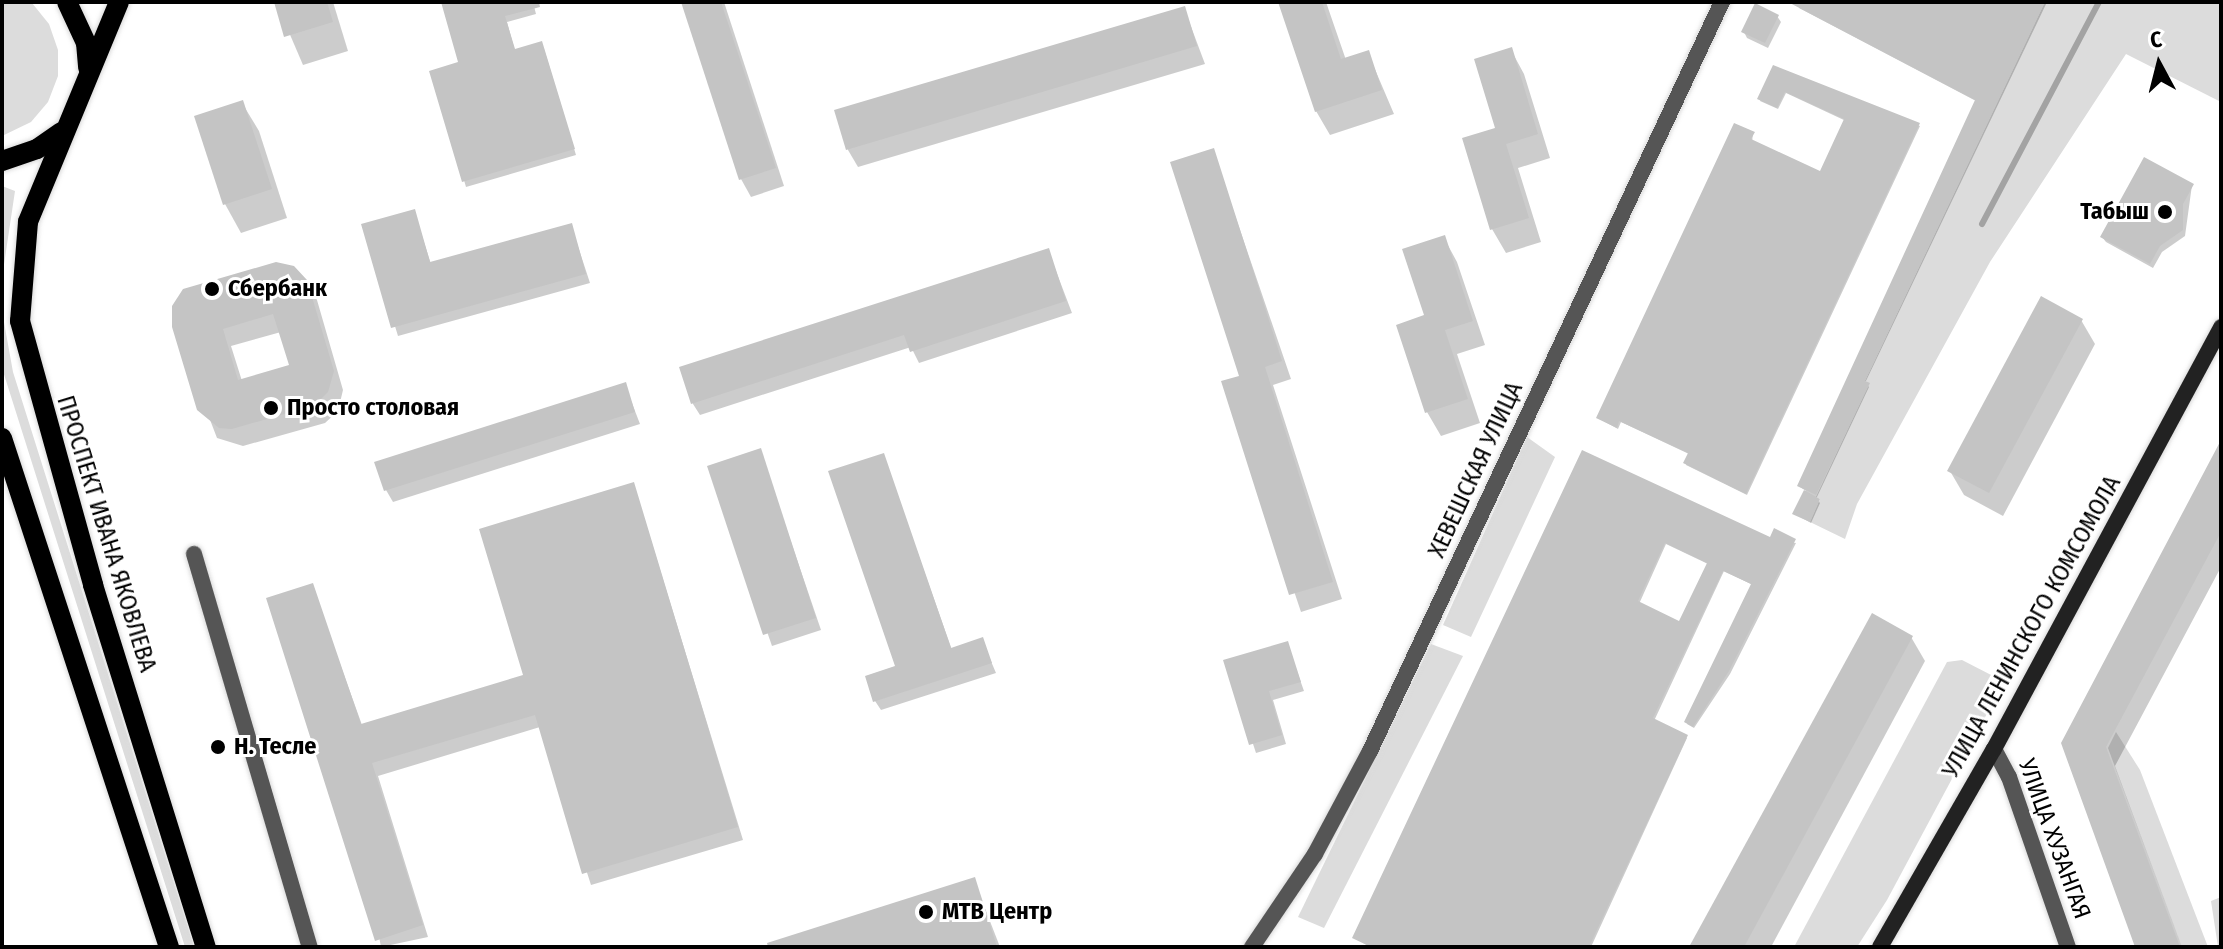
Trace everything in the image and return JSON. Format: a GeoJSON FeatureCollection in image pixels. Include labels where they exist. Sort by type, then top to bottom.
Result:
{"type":"FeatureCollection","features":[{"type":"Feature","properties":{"kind":"main road"},"geometry":{"type":"LineString","coordinates":[[67,2],[86,43],[89,72]]}},
{"type":"Feature","properties":{"kind":"main road","name":"ПРОСПЕКТ ИВАНА ЯКОВЛЕВА"},"geometry":{"type":"LineString","coordinates":[[119,2],[41,182],[22,256],[20,321],[26,359],[206,947]]}},
{"type":"Feature","properties":{"kind":"main road"},"geometry":{"type":"LineString","coordinates":[[2,161],[37,149],[61,132]]}},
{"type":"Feature","properties":{"kind":"main road","name":"УЛИЦА ЛЕНИНСКОГО КОМСОМОЛА"},"geometry":{"type":"LineString","coordinates":[[1880,947],[1994,749],[2221,327]]}},
{"type":"Feature","properties":{"kind":"main road"},"geometry":{"type":"LineString","coordinates":[[2,438],[169,947]]}},
{"type":"Feature","properties":{"kind":"street","name":"ХЕВЕШСКАЯ УЛИЦА"},"geometry":{"type":"LineString","coordinates":[[1252,947],[1315,854],[1370,751],[1722,2]]}},
{"type":"Feature","properties":{"kind":"street"},"geometry":{"type":"LineString","coordinates":[[194,554],[310,947]]}},
{"type":"Feature","properties":{"kind":"street","name":"УЛИЦА ХУЗАНГАЯ"},"geometry":{"type":"LineString","coordinates":[[1994,749],[2009,777],[2068,947]]}},
{"type":"Feature","properties":{"kind":"shaded area"},"geometry":{"type":"Polygon","coordinates":[[[2,2],[32,3],[49,24],[58,50],[58,76],[48,102],[31,122],[2,136],[2,2]]]}},
{"type":"Feature","properties":{"kind":"shaded area"},"geometry":{"type":"Polygon","coordinates":[[[2045,2],[2221,2],[2221,102],[2126,54],[1990,262],[1857,504],[1845,539],[1810,522],[1820,499],[1816,497],[1869,384],[1865,381],[2045,2]]]}},
{"type":"Feature","properties":{"kind":"shaded area"},"geometry":{"type":"Polygon","coordinates":[[[2,186],[15,191],[2,278],[2,186]]]}},
{"type":"Feature","properties":{"kind":"shaded area"},"geometry":{"type":"Polygon","coordinates":[[[2,311],[13,372],[194,947],[185,947],[2,368],[2,311]]]}},
{"type":"Feature","properties":{"kind":"shaded area"},"geometry":{"type":"Polygon","coordinates":[[[1527,437],[1555,457],[1471,637],[1443,625],[1527,437]]]}},
{"type":"Feature","properties":{"kind":"shaded area"},"geometry":{"type":"Polygon","coordinates":[[[1431,644],[1463,656],[1324,928],[1298,917],[1431,644]]]}},
{"type":"Feature","properties":{"kind":"shaded area"},"geometry":{"type":"Polygon","coordinates":[[[1962,660],[1995,677],[1998,693],[1887,900],[1857,947],[1794,947],[1947,662],[1962,660]]]}},
{"type":"Feature","properties":{"kind":"shaded area"},"geometry":{"type":"Polygon","coordinates":[[[2116,732],[2140,770],[2208,947],[2182,947],[2108,748],[2116,732]]]}},
{"type":"Feature","properties":{"kind":"shaded area"},"geometry":{"type":"Polygon","coordinates":[[[2221,897],[2221,947],[2218,947],[2211,901],[2221,897]]]}},
{"type":"Feature","properties":{"kind":"building"},"geometry":{"type":"Polygon","coordinates":[[[274,2],[327,2],[333,22],[284,37],[274,2]]]}},
{"type":"Feature","properties":{"kind":"building"},"geometry":{"type":"Polygon","coordinates":[[[441,2],[539,2],[540,7],[505,16],[515,49],[542,41],[575,149],[462,182],[429,71],[458,62],[441,2]]]}},
{"type":"Feature","properties":{"kind":"building"},"geometry":{"type":"Polygon","coordinates":[[[681,2],[721,2],[776,168],[739,180],[681,2]]]}},
{"type":"Feature","properties":{"kind":"building"},"geometry":{"type":"Polygon","coordinates":[[[1278,2],[1322,2],[1341,59],[1369,50],[1382,90],[1315,112],[1278,2]]]}},
{"type":"Feature","properties":{"kind":"building"},"geometry":{"type":"Polygon","coordinates":[[[1788,2],[2045,2],[1865,381],[1870,383],[1816,495],[1797,486],[1975,100],[1788,2]]]}},
{"type":"Feature","properties":{"kind":"building"},"geometry":{"type":"Polygon","coordinates":[[[1755,3],[1779,15],[1765,43],[1741,32],[1755,3]]]}},
{"type":"Feature","properties":{"kind":"building"},"geometry":{"type":"Polygon","coordinates":[[[1185,6],[1197,46],[846,150],[834,110],[1185,6]]]}},
{"type":"Feature","properties":{"kind":"building"},"geometry":{"type":"Polygon","coordinates":[[[1512,47],[1538,134],[1506,144],[1529,218],[1490,230],[1462,138],[1495,128],[1474,59],[1512,47]]]}},
{"type":"Feature","properties":{"kind":"building"},"geometry":{"type":"Polygon","coordinates":[[[1773,65],[1920,123],[1746,494],[1683,463],[1688,453],[1619,421],[1617,428],[1596,418],[1734,123],[1755,132],[1751,139],[1820,171],[1844,119],[1785,92],[1777,108],[1757,99],[1773,65]]]}},
{"type":"Feature","properties":{"kind":"building"},"geometry":{"type":"Polygon","coordinates":[[[243,100],[272,189],[223,205],[194,116],[243,100]]]}},
{"type":"Feature","properties":{"kind":"building"},"geometry":{"type":"Polygon","coordinates":[[[1214,148],[1282,361],[1265,367],[1333,582],[1289,595],[1221,381],[1239,376],[1170,162],[1214,148]]]}},
{"type":"Feature","properties":{"kind":"building"},"geometry":{"type":"Polygon","coordinates":[[[2144,157],[2194,184],[2183,204],[2183,230],[2160,246],[2150,264],[2100,237],[2144,157]]]}},
{"type":"Feature","properties":{"kind":"building"},"geometry":{"type":"Polygon","coordinates":[[[415,209],[430,262],[572,223],[586,274],[391,328],[361,224],[415,209]]]}},
{"type":"Feature","properties":{"kind":"building"},"geometry":{"type":"Polygon","coordinates":[[[1445,235],[1473,321],[1445,330],[1468,399],[1425,413],[1396,325],[1424,315],[1402,249],[1445,235]]]}},
{"type":"Feature","properties":{"kind":"building"},"geometry":{"type":"Polygon","coordinates":[[[1049,248],[1066,301],[910,352],[904,335],[691,404],[679,367],[1049,248]]]}},
{"type":"Feature","properties":{"kind":"building"},"geometry":{"type":"Polygon","coordinates":[[[276,262],[294,266],[307,280],[334,371],[328,392],[315,405],[232,429],[219,428],[197,410],[172,327],[172,306],[183,289],[276,262]],[[273,314],[223,329],[238,380],[289,365],[273,314]]]}},
{"type":"Feature","properties":{"kind":"building"},"geometry":{"type":"Polygon","coordinates":[[[2041,296],[2083,319],[1989,493],[1947,471],[2041,296]]]}},
{"type":"Feature","properties":{"kind":"building"},"geometry":{"type":"Polygon","coordinates":[[[626,382],[635,412],[384,491],[374,462],[626,382]]]}},
{"type":"Feature","properties":{"kind":"building"},"geometry":{"type":"Polygon","coordinates":[[[2221,440],[2221,532],[2106,747],[2180,947],[2135,947],[2061,743],[2221,440]]]}},
{"type":"Feature","properties":{"kind":"building"},"geometry":{"type":"Polygon","coordinates":[[[761,448],[816,618],[763,635],[707,466],[761,448]]]}},
{"type":"Feature","properties":{"kind":"building"},"geometry":{"type":"Polygon","coordinates":[[[1582,450],[1770,537],[1774,528],[1796,539],[1729,671],[1693,727],[1684,722],[1751,584],[1723,571],[1653,718],[1688,735],[1589,947],[1371,947],[1352,938],[1582,450]],[[1665,543],[1638,601],[1679,621],[1707,563],[1665,543]]]}},
{"type":"Feature","properties":{"kind":"building"},"geometry":{"type":"Polygon","coordinates":[[[884,453],[951,648],[983,637],[992,663],[873,702],[865,676],[895,666],[828,471],[884,453]]]}},
{"type":"Feature","properties":{"kind":"building"},"geometry":{"type":"Polygon","coordinates":[[[634,482],[738,827],[582,874],[535,715],[372,763],[423,925],[375,941],[266,598],[313,583],[361,724],[523,675],[479,529],[634,482]]]}},
{"type":"Feature","properties":{"kind":"building"},"geometry":{"type":"Polygon","coordinates":[[[1804,490],[1820,499],[1810,522],[1792,514],[1804,490]]]}},
{"type":"Feature","properties":{"kind":"building"},"geometry":{"type":"Polygon","coordinates":[[[1872,613],[1913,636],[1744,947],[1689,947],[1872,613]]]}},
{"type":"Feature","properties":{"kind":"building"},"geometry":{"type":"Polygon","coordinates":[[[1288,641],[1301,682],[1269,691],[1282,735],[1249,745],[1223,660],[1288,641]]]}},
{"type":"Feature","properties":{"kind":"building","name":"МТВ Центр"},"geometry":{"type":"Polygon","coordinates":[[[975,877],[997,947],[768,947],[767,943],[975,877]]]}},
{"type":"Feature","properties":{"kind":"waterway"},"geometry":{"type":"LineString","coordinates":[[1982,224],[2099,2]]}},
{"type":"Feature","properties":{"kind":"place","name":"Табыш"},"geometry":{"type":"Point","coordinates":[2165,212]}},
{"type":"Feature","properties":{"kind":"place","name":"Сбербанк"},"geometry":{"type":"Point","coordinates":[212,289]}},
{"type":"Feature","properties":{"kind":"place","name":"Просто столовая"},"geometry":{"type":"Point","coordinates":[271,408]}},
{"type":"Feature","properties":{"kind":"place","name":"Н. Тесле"},"geometry":{"type":"Point","coordinates":[218,747]}},
{"type":"Feature","properties":{"kind":"place","name":"МТВ Центр"},"geometry":{"type":"Point","coordinates":[926,912]}}]}
